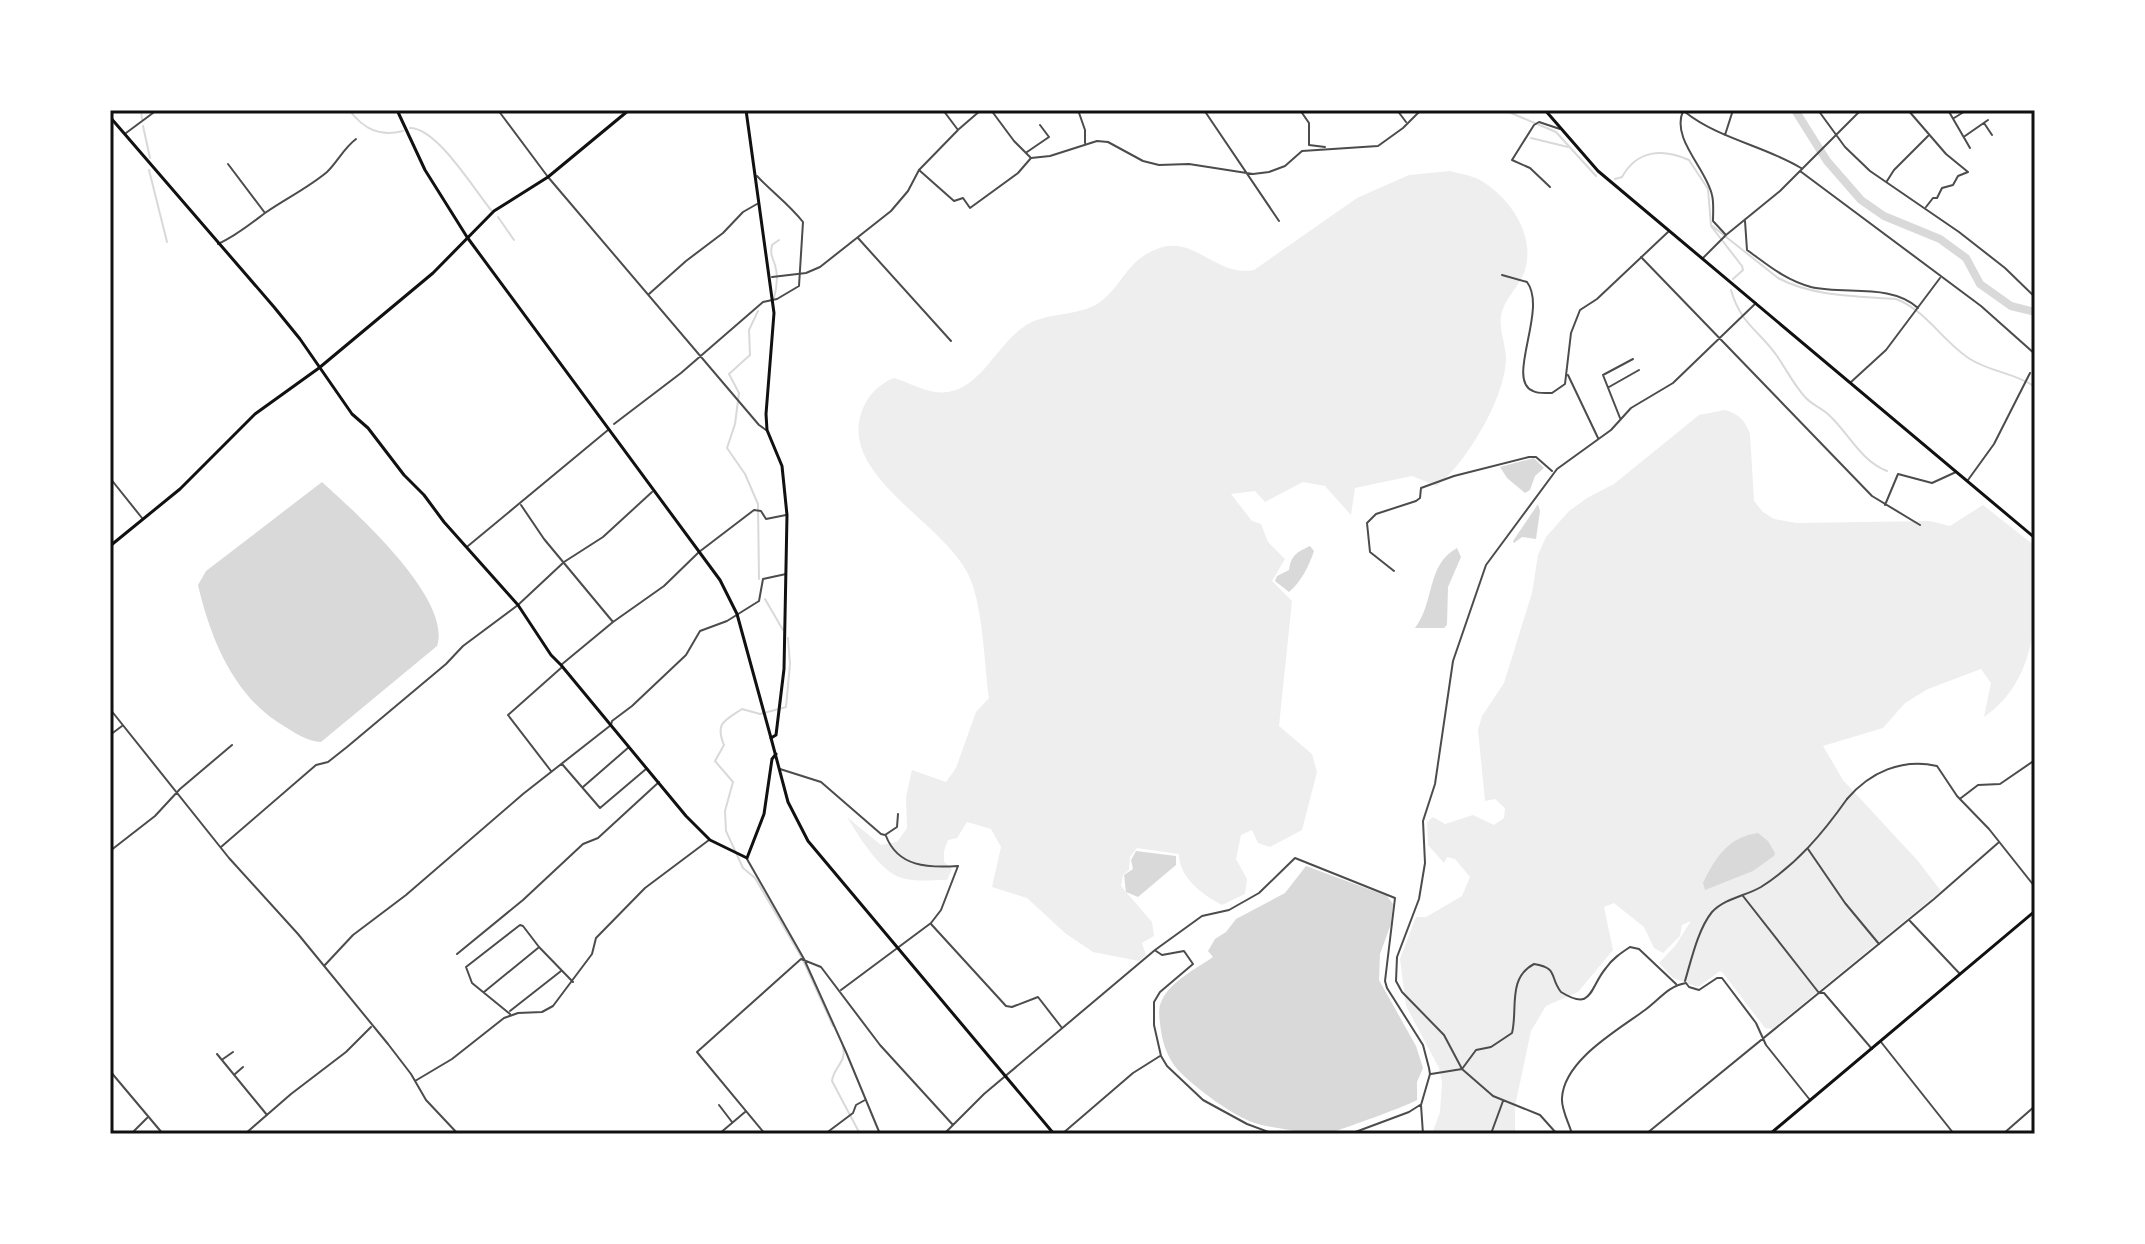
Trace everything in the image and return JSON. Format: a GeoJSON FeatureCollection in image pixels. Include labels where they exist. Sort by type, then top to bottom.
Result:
{"type":"FeatureCollection","features":[{"type":"Feature","properties":{"kind":"main road"},"geometry":{"type":"LineString","coordinates":[[397,110],[425,170],[467,237],[720,580],[737,614],[793,813],[808,841],[1054,1134]]}},
{"type":"Feature","properties":{"kind":"main road"},"geometry":{"type":"LineString","coordinates":[[110,546],[180,489],[255,414],[319,368],[433,273],[494,211],[548,177],[629,110]]}},
{"type":"Feature","properties":{"kind":"main road"},"geometry":{"type":"LineString","coordinates":[[746,110],[771,277],[775,327],[767,430],[782,466],[787,515],[783,693],[776,735],[771,738]]}},
{"type":"Feature","properties":{"kind":"main road"},"geometry":{"type":"LineString","coordinates":[[1545,110],[1598,171],[2035,538]]}},
{"type":"Feature","properties":{"kind":"main road"},"geometry":{"type":"LineString","coordinates":[[110,117],[282,318],[352,414],[368,428],[404,475],[518,605],[551,655],[686,816],[710,840],[747,858],[764,814],[772,759],[776,754]]}},
{"type":"Feature","properties":{"kind":"main road"},"geometry":{"type":"LineString","coordinates":[[1770,1134],[2035,911]]}},
{"type":"Feature","properties":{"kind":"street"},"geometry":{"type":"LineString","coordinates":[[125,134],[157,110]]}},
{"type":"Feature","properties":{"kind":"street"},"geometry":{"type":"LineString","coordinates":[[498,110],[548,177],[759,425],[767,430]]}},
{"type":"Feature","properties":{"kind":"street"},"geometry":{"type":"LineString","coordinates":[[943,110],[958,130]]}},
{"type":"Feature","properties":{"kind":"street"},"geometry":{"type":"LineString","coordinates":[[771,277],[799,274],[820,267],[858,238],[891,211],[908,191],[919,170],[981,110]]}},
{"type":"Feature","properties":{"kind":"street"},"geometry":{"type":"LineString","coordinates":[[991,110],[1031,158]]}},
{"type":"Feature","properties":{"kind":"street"},"geometry":{"type":"LineString","coordinates":[[1078,110],[1085,130],[1085,144]]}},
{"type":"Feature","properties":{"kind":"street"},"geometry":{"type":"LineString","coordinates":[[1204,110],[1279,221]]}},
{"type":"Feature","properties":{"kind":"street"},"geometry":{"type":"LineString","coordinates":[[1300,110],[1309,123],[1309,145],[1322,145],[1326,149]]}},
{"type":"Feature","properties":{"kind":"street"},"geometry":{"type":"LineString","coordinates":[[1397,110],[1406,123]]}},
{"type":"Feature","properties":{"kind":"street"},"geometry":{"type":"LineString","coordinates":[[919,170],[954,201],[963,198],[970,208],[1018,173],[1031,158],[1050,156],[1085,144],[1108,142],[1143,161],[1159,165],[1189,164],[1245,173],[1269,172],[1285,166],[1302,151],[1378,146],[1421,110]]}},
{"type":"Feature","properties":{"kind":"street"},"geometry":{"type":"LineString","coordinates":[[1723,237],[1713,221],[1712,193],[1692,157],[1681,126],[1683,110],[1725,135],[1781,156],[1981,306],[2035,354]]}},
{"type":"Feature","properties":{"kind":"street"},"geometry":{"type":"LineString","coordinates":[[1725,135],[1733,110]]}},
{"type":"Feature","properties":{"kind":"street"},"geometry":{"type":"LineString","coordinates":[[1818,110],[1854,157],[1996,261],[2035,297]]}},
{"type":"Feature","properties":{"kind":"street"},"geometry":{"type":"LineString","coordinates":[[1703,259],[1723,237],[1801,170],[1861,110]]}},
{"type":"Feature","properties":{"kind":"street"},"geometry":{"type":"LineString","coordinates":[[1908,110],[1950,158],[1968,172],[1958,176],[1953,185],[1942,188],[1937,198],[1933,198],[1924,208]]}},
{"type":"Feature","properties":{"kind":"street"},"geometry":{"type":"LineString","coordinates":[[1948,110],[1970,148]]}},
{"type":"Feature","properties":{"kind":"street"},"geometry":{"type":"LineString","coordinates":[[1953,119],[1967,110]]}},
{"type":"Feature","properties":{"kind":"street"},"geometry":{"type":"LineString","coordinates":[[1964,136],[1986,122],[1992,135]]}},
{"type":"Feature","properties":{"kind":"street"},"geometry":{"type":"LineString","coordinates":[[1550,187],[1530,168],[1512,160],[1534,125],[1538,123],[1561,130]]}},
{"type":"Feature","properties":{"kind":"street"},"geometry":{"type":"LineString","coordinates":[[1026,152],[1049,137],[1040,125]]}},
{"type":"Feature","properties":{"kind":"street"},"geometry":{"type":"LineString","coordinates":[[1886,183],[1894,170],[1929,135]]}},
{"type":"Feature","properties":{"kind":"street"},"geometry":{"type":"LineString","coordinates":[[218,244],[237,235],[323,175],[356,139]]}},
{"type":"Feature","properties":{"kind":"street"},"geometry":{"type":"LineString","coordinates":[[228,164],[265,213]]}},
{"type":"Feature","properties":{"kind":"street"},"geometry":{"type":"LineString","coordinates":[[614,424],[681,373],[763,302],[773,301],[799,286],[803,222],[792,207],[776,196],[755,174]]}},
{"type":"Feature","properties":{"kind":"street"},"geometry":{"type":"LineString","coordinates":[[648,295],[723,233],[743,212],[759,203]]}},
{"type":"Feature","properties":{"kind":"street"},"geometry":{"type":"LineString","coordinates":[[1745,221],[1747,250],[1786,279],[1813,287],[1906,298],[1917,309]]}},
{"type":"Feature","properties":{"kind":"street"},"geometry":{"type":"LineString","coordinates":[[1502,275],[1527,282],[1534,298],[1530,335],[1521,371],[1525,386],[1532,391],[1552,393],[1565,384],[1575,317],[1580,310],[1597,299],[1669,232]]}},
{"type":"Feature","properties":{"kind":"street"},"geometry":{"type":"LineString","coordinates":[[858,238],[951,341]]}},
{"type":"Feature","properties":{"kind":"street"},"geometry":{"type":"LineString","coordinates":[[1641,257],[1872,496],[1920,525]]}},
{"type":"Feature","properties":{"kind":"street"},"geometry":{"type":"LineString","coordinates":[[1850,382],[1886,350],[1941,277]]}},
{"type":"Feature","properties":{"kind":"street"},"geometry":{"type":"LineString","coordinates":[[1557,1134],[1540,1115],[1503,1100],[1480,1086],[1462,1069],[1444,1035],[1396,981],[1395,967],[1401,943],[1419,899],[1425,863],[1423,821],[1435,784],[1457,646],[1486,565],[1554,473],[1568,459],[1611,430],[1631,408],[1679,378],[1756,303]]}},
{"type":"Feature","properties":{"kind":"street"},"geometry":{"type":"LineString","coordinates":[[1620,419],[1603,375],[1633,359]]}},
{"type":"Feature","properties":{"kind":"street"},"geometry":{"type":"LineString","coordinates":[[1608,387],[1639,370]]}},
{"type":"Feature","properties":{"kind":"street"},"geometry":{"type":"LineString","coordinates":[[1967,481],[1994,444],[2030,373]]}},
{"type":"Feature","properties":{"kind":"street"},"geometry":{"type":"LineString","coordinates":[[1568,374],[1598,438]]}},
{"type":"Feature","properties":{"kind":"street"},"geometry":{"type":"LineString","coordinates":[[468,547],[609,429]]}},
{"type":"Feature","properties":{"kind":"street"},"geometry":{"type":"LineString","coordinates":[[1394,571],[1370,552],[1367,523],[1373,516],[1416,501],[1420,498],[1421,488],[1454,476],[1529,457],[1536,457],[1554,473]]}},
{"type":"Feature","properties":{"kind":"street"},"geometry":{"type":"LineString","coordinates":[[1885,505],[1898,474],[1932,483],[1957,471]]}},
{"type":"Feature","properties":{"kind":"street"},"geometry":{"type":"LineString","coordinates":[[110,478],[144,520]]}},
{"type":"Feature","properties":{"kind":"street"},"geometry":{"type":"LineString","coordinates":[[221,847],[316,765],[328,762],[347,747],[446,664],[463,646],[518,605],[564,562],[603,537],[653,491]]}},
{"type":"Feature","properties":{"kind":"street"},"geometry":{"type":"LineString","coordinates":[[520,504],[544,539],[613,622]]}},
{"type":"Feature","properties":{"kind":"street"},"geometry":{"type":"LineString","coordinates":[[552,772],[508,715],[613,622],[664,586],[699,552],[754,510],[761,511],[766,519],[787,515]]}},
{"type":"Feature","properties":{"kind":"street"},"geometry":{"type":"LineString","coordinates":[[324,966],[353,935],[406,895],[611,725],[686,655],[700,631],[716,626],[759,601],[762,596],[761,581],[787,573]]}},
{"type":"Feature","properties":{"kind":"street"},"geometry":{"type":"LineString","coordinates":[[110,709],[221,847],[324,966],[426,1100],[458,1134]]}},
{"type":"Feature","properties":{"kind":"street"},"geometry":{"type":"LineString","coordinates":[[110,735],[123,725]]}},
{"type":"Feature","properties":{"kind":"street"},"geometry":{"type":"LineString","coordinates":[[110,851],[155,816],[177,792],[232,745]]}},
{"type":"Feature","properties":{"kind":"street"},"geometry":{"type":"LineString","coordinates":[[582,788],[629,747]]}},
{"type":"Feature","properties":{"kind":"street"},"geometry":{"type":"LineString","coordinates":[[1960,799],[1978,785],[2000,784],[2035,760]]}},
{"type":"Feature","properties":{"kind":"street"},"geometry":{"type":"LineString","coordinates":[[562,763],[600,808],[647,768]]}},
{"type":"Feature","properties":{"kind":"street"},"geometry":{"type":"LineString","coordinates":[[1685,982],[1707,920],[1718,907],[1766,884],[1808,849],[1847,799],[1873,774],[1886,768],[1937,766],[1960,799],[1989,829],[2035,887]]}},
{"type":"Feature","properties":{"kind":"street"},"geometry":{"type":"LineString","coordinates":[[780,769],[821,782],[878,833],[885,835],[894,852],[908,862],[958,866],[941,910],[931,923],[840,991]]}},
{"type":"Feature","properties":{"kind":"street"},"geometry":{"type":"LineString","coordinates":[[457,954],[523,900],[583,844],[598,838],[659,782]]}},
{"type":"Feature","properties":{"kind":"street"},"geometry":{"type":"LineString","coordinates":[[885,835],[897,827],[898,814]]}},
{"type":"Feature","properties":{"kind":"street"},"geometry":{"type":"LineString","coordinates":[[573,982],[520,925],[466,967],[472,983],[510,1013],[548,1010],[573,982],[592,954],[596,938],[645,888],[710,840]]}},
{"type":"Feature","properties":{"kind":"street"},"geometry":{"type":"LineString","coordinates":[[1646,1134],[1909,920],[1998,843]]}},
{"type":"Feature","properties":{"kind":"street"},"geometry":{"type":"LineString","coordinates":[[1808,849],[1845,903],[1879,944]]}},
{"type":"Feature","properties":{"kind":"street"},"geometry":{"type":"LineString","coordinates":[[747,858],[802,959],[880,1134]]}},
{"type":"Feature","properties":{"kind":"street"},"geometry":{"type":"LineString","coordinates":[[944,1134],[1006,1076],[1155,950],[1202,916],[1229,910],[1259,893],[1295,858],[1392,896],[1396,902],[1385,981],[1423,1045],[1430,1074],[1421,1105],[1423,1134]]}},
{"type":"Feature","properties":{"kind":"street"},"geometry":{"type":"LineString","coordinates":[[1742,895],[1819,993],[1824,993],[1872,1049]]}},
{"type":"Feature","properties":{"kind":"street"},"geometry":{"type":"LineString","coordinates":[[1909,920],[1960,974]]}},
{"type":"Feature","properties":{"kind":"street"},"geometry":{"type":"LineString","coordinates":[[931,923],[1006,1006],[1012,1007],[1038,997],[1063,1029]]}},
{"type":"Feature","properties":{"kind":"street"},"geometry":{"type":"LineString","coordinates":[[483,992],[539,947]]}},
{"type":"Feature","properties":{"kind":"street"},"geometry":{"type":"LineString","coordinates":[[1430,1074],[1462,1069],[1476,1050],[1491,1047],[1512,1033],[1516,1019],[1514,995],[1523,972],[1534,964],[1553,972],[1561,992],[1577,1001],[1591,995],[1611,961],[1630,947],[1639,949],[1676,984]]}},
{"type":"Feature","properties":{"kind":"street"},"geometry":{"type":"LineString","coordinates":[[1155,950],[1162,955],[1184,951],[1193,964],[1160,992],[1154,1002],[1154,1025],[1161,1056],[1167,1066],[1203,1100],[1247,1124],[1274,1134]]}},
{"type":"Feature","properties":{"kind":"street"},"geometry":{"type":"LineString","coordinates":[[802,959],[821,967],[880,1045],[954,1125]]}},
{"type":"Feature","properties":{"kind":"street"},"geometry":{"type":"LineString","coordinates":[[765,1134],[697,1052],[802,959]]}},
{"type":"Feature","properties":{"kind":"street"},"geometry":{"type":"LineString","coordinates":[[415,1082],[452,1059],[561,971]]}},
{"type":"Feature","properties":{"kind":"street"},"geometry":{"type":"LineString","coordinates":[[1685,982],[1699,990],[1722,978],[1810,1101]]}},
{"type":"Feature","properties":{"kind":"street"},"geometry":{"type":"LineString","coordinates":[[1572,1134],[1562,1098],[1572,1072],[1599,1044],[1676,984],[1685,982]]}},
{"type":"Feature","properties":{"kind":"street"},"geometry":{"type":"LineString","coordinates":[[245,1134],[372,1027]]}},
{"type":"Feature","properties":{"kind":"street"},"geometry":{"type":"LineString","coordinates":[[1881,1042],[1954,1134]]}},
{"type":"Feature","properties":{"kind":"street"},"geometry":{"type":"LineString","coordinates":[[222,1060],[233,1052]]}},
{"type":"Feature","properties":{"kind":"street"},"geometry":{"type":"LineString","coordinates":[[217,1054],[267,1116]]}},
{"type":"Feature","properties":{"kind":"street"},"geometry":{"type":"LineString","coordinates":[[1062,1134],[1133,1073],[1161,1056]]}},
{"type":"Feature","properties":{"kind":"street"},"geometry":{"type":"LineString","coordinates":[[234,1074],[243,1067]]}},
{"type":"Feature","properties":{"kind":"street"},"geometry":{"type":"LineString","coordinates":[[110,1071],[163,1134]]}},
{"type":"Feature","properties":{"kind":"street"},"geometry":{"type":"LineString","coordinates":[[252,1096],[257,1093]]}},
{"type":"Feature","properties":{"kind":"street"},"geometry":{"type":"LineString","coordinates":[[825,1134],[866,1099]]}},
{"type":"Feature","properties":{"kind":"street"},"geometry":{"type":"LineString","coordinates":[[1492,1131],[1503,1100]]}},
{"type":"Feature","properties":{"kind":"street"},"geometry":{"type":"LineString","coordinates":[[719,1105],[733,1123]]}},
{"type":"Feature","properties":{"kind":"street"},"geometry":{"type":"LineString","coordinates":[[1350,1134],[1421,1105]]}},
{"type":"Feature","properties":{"kind":"street"},"geometry":{"type":"LineString","coordinates":[[2003,1134],[2035,1106]]}},
{"type":"Feature","properties":{"kind":"street"},"geometry":{"type":"LineString","coordinates":[[719,1134],[746,1111]]}},
{"type":"Feature","properties":{"kind":"street"},"geometry":{"type":"LineString","coordinates":[[131,1134],[148,1117]]}},
{"type":"Feature","properties":{"kind":"shaded area"},"geometry":{"type":"Polygon","coordinates":[[[1450,171],[1480,180],[1502,197],[1518,220],[1527,246],[1524,273],[1501,316],[1506,359],[1504,375],[1492,410],[1472,446],[1437,486],[1412,476],[1355,488],[1351,515],[1325,486],[1303,482],[1265,502],[1255,491],[1231,494],[1252,521],[1261,524],[1268,542],[1285,559],[1272,581],[1292,601],[1279,726],[1312,754],[1317,772],[1302,830],[1270,847],[1258,843],[1252,830],[1241,835],[1236,859],[1247,879],[1245,894],[1222,905],[1200,891],[1188,878],[1179,854],[1137,848],[1130,857],[1129,870],[1123,875],[1121,886],[1152,922],[1154,936],[1142,943],[1146,955],[1139,961],[1093,952],[1065,933],[1027,898],[992,887],[1001,847],[991,829],[967,822],[957,838],[948,840],[944,862],[952,869],[947,880],[907,879],[886,868],[870,852],[847,817],[881,845],[897,842],[907,828],[906,797],[912,770],[946,782],[956,768],[976,712],[989,698],[980,615],[967,572],[954,553],[876,474],[863,452],[858,430],[864,406],[873,393],[894,378],[935,392],[964,386],[976,378],[1018,331],[1030,323],[1084,310],[1100,302],[1138,260],[1157,249],[1183,247],[1228,268],[1254,270],[1357,198],[1409,175],[1450,171]]]}},
{"type":"Feature","properties":{"kind":"shaded area"},"geometry":{"type":"Polygon","coordinates":[[[1725,410],[1741,418],[1748,429],[1754,501],[1774,519],[1797,523],[1930,521],[1950,526],[1983,505],[2035,546],[2036,593],[2032,640],[2016,683],[2002,701],[1984,717],[1991,683],[1981,669],[1928,689],[1905,703],[1883,728],[1823,746],[1843,780],[1918,861],[1941,891],[1772,1029],[1765,1028],[1720,971],[1698,987],[1673,978],[1659,963],[1675,946],[1691,921],[1682,925],[1680,936],[1663,953],[1654,948],[1644,927],[1614,903],[1604,907],[1613,950],[1578,992],[1546,1006],[1531,1031],[1515,1106],[1515,1134],[1432,1134],[1440,1112],[1442,1082],[1439,1068],[1406,1006],[1400,959],[1416,917],[1426,917],[1462,896],[1470,877],[1455,859],[1447,857],[1444,863],[1428,845],[1427,822],[1433,817],[1445,824],[1473,815],[1494,825],[1504,818],[1505,808],[1495,799],[1485,801],[1478,730],[1482,716],[1504,683],[1532,593],[1538,555],[1546,537],[1569,511],[1614,484],[1699,415],[1725,410]]]}},
{"type":"Feature","properties":{"kind":"shaded area"},"geometry":{"type":"Polygon","coordinates":[[[1534,458],[1544,468],[1525,493],[1507,478],[1500,467],[1534,458]]]}},
{"type":"Feature","properties":{"kind":"shaded area"},"geometry":{"type":"Polygon","coordinates":[[[322,482],[398,557],[430,605],[438,627],[437,646],[321,742],[299,735],[269,716],[239,685],[218,647],[198,585],[206,571],[322,482]]]}},
{"type":"Feature","properties":{"kind":"shaded area"},"geometry":{"type":"Polygon","coordinates":[[[1538,504],[1536,539],[1522,537],[1514,543],[1513,541],[1538,504]]]}},
{"type":"Feature","properties":{"kind":"shaded area"},"geometry":{"type":"Polygon","coordinates":[[[1310,546],[1314,551],[1310,562],[1289,592],[1275,581],[1277,576],[1289,570],[1295,555],[1310,546]]]}},
{"type":"Feature","properties":{"kind":"shaded area"},"geometry":{"type":"Polygon","coordinates":[[[1457,548],[1461,557],[1448,587],[1447,625],[1444,628],[1415,628],[1426,607],[1440,564],[1457,548]]]}},
{"type":"Feature","properties":{"kind":"shaded area"},"geometry":{"type":"Polygon","coordinates":[[[1758,833],[1768,841],[1774,856],[1753,871],[1705,890],[1703,883],[1724,850],[1738,839],[1758,833]]]}},
{"type":"Feature","properties":{"kind":"shaded area"},"geometry":{"type":"Polygon","coordinates":[[[1136,851],[1176,856],[1176,865],[1138,897],[1126,892],[1124,875],[1133,869],[1131,860],[1136,851]]]}},
{"type":"Feature","properties":{"kind":"shaded area"},"geometry":{"type":"Polygon","coordinates":[[[1306,866],[1387,896],[1393,904],[1391,924],[1380,954],[1379,980],[1416,1046],[1423,1068],[1417,1082],[1417,1100],[1325,1134],[1258,1124],[1215,1101],[1185,1077],[1171,1061],[1163,1041],[1159,1015],[1160,1004],[1171,987],[1213,957],[1208,951],[1215,939],[1226,932],[1236,919],[1285,893],[1306,866]]]}},
{"type":"Feature","properties":{"kind":"waterway"},"geometry":{"type":"LineString","coordinates":[[141,110],[142,119]]}},
{"type":"Feature","properties":{"kind":"waterway"},"geometry":{"type":"LineString","coordinates":[[349,110],[373,130],[387,133],[403,131]]}},
{"type":"Feature","properties":{"kind":"waterway"},"geometry":{"type":"LineString","coordinates":[[1504,110],[1556,132],[1596,176]]}},
{"type":"Feature","properties":{"kind":"waterway"},"geometry":{"type":"LineString","coordinates":[[1795,110],[1827,161],[1861,200],[1884,216],[1940,239],[1966,258],[1980,284],[2011,306],[2035,312]]}},
{"type":"Feature","properties":{"kind":"waterway"},"geometry":{"type":"LineString","coordinates":[[143,126],[150,158]]}},
{"type":"Feature","properties":{"kind":"waterway"},"geometry":{"type":"LineString","coordinates":[[410,128],[432,138],[443,148],[491,210]]}},
{"type":"Feature","properties":{"kind":"waterway"},"geometry":{"type":"LineString","coordinates":[[1531,138],[1568,147]]}},
{"type":"Feature","properties":{"kind":"waterway"},"geometry":{"type":"LineString","coordinates":[[1615,179],[1622,177],[1635,161],[1651,154],[1669,154],[1689,160],[1708,189],[1711,225],[1778,278],[1821,292],[1896,299],[1917,311],[1970,359],[2035,387]]}},
{"type":"Feature","properties":{"kind":"waterway"},"geometry":{"type":"LineString","coordinates":[[149,170],[167,242]]}},
{"type":"Feature","properties":{"kind":"waterway"},"geometry":{"type":"LineString","coordinates":[[498,217],[514,240]]}},
{"type":"Feature","properties":{"kind":"waterway"},"geometry":{"type":"LineString","coordinates":[[1711,226],[1742,266],[1743,270],[1733,279]]}},
{"type":"Feature","properties":{"kind":"waterway"},"geometry":{"type":"LineString","coordinates":[[774,298],[777,277],[771,251],[772,245],[779,240]]}},
{"type":"Feature","properties":{"kind":"waterway"},"geometry":{"type":"LineString","coordinates":[[1731,290],[1745,319],[1777,356],[1805,397],[1830,416],[1870,461],[1887,471]]}},
{"type":"Feature","properties":{"kind":"waterway"},"geometry":{"type":"LineString","coordinates":[[758,311],[749,330],[750,355],[729,374],[739,393],[735,424],[727,448],[745,474],[758,504],[759,579]]}},
{"type":"Feature","properties":{"kind":"waterway"},"geometry":{"type":"LineString","coordinates":[[765,599],[783,630]]}},
{"type":"Feature","properties":{"kind":"waterway"},"geometry":{"type":"LineString","coordinates":[[788,638],[790,664],[786,707],[760,714],[742,709],[726,720],[720,732],[724,745],[715,761],[733,782],[725,811],[726,831],[743,868],[755,878],[802,958],[833,1026]]}},
{"type":"Feature","properties":{"kind":"waterway"},"geometry":{"type":"LineString","coordinates":[[843,1047],[843,1057],[832,1081],[860,1134]]}}]}
